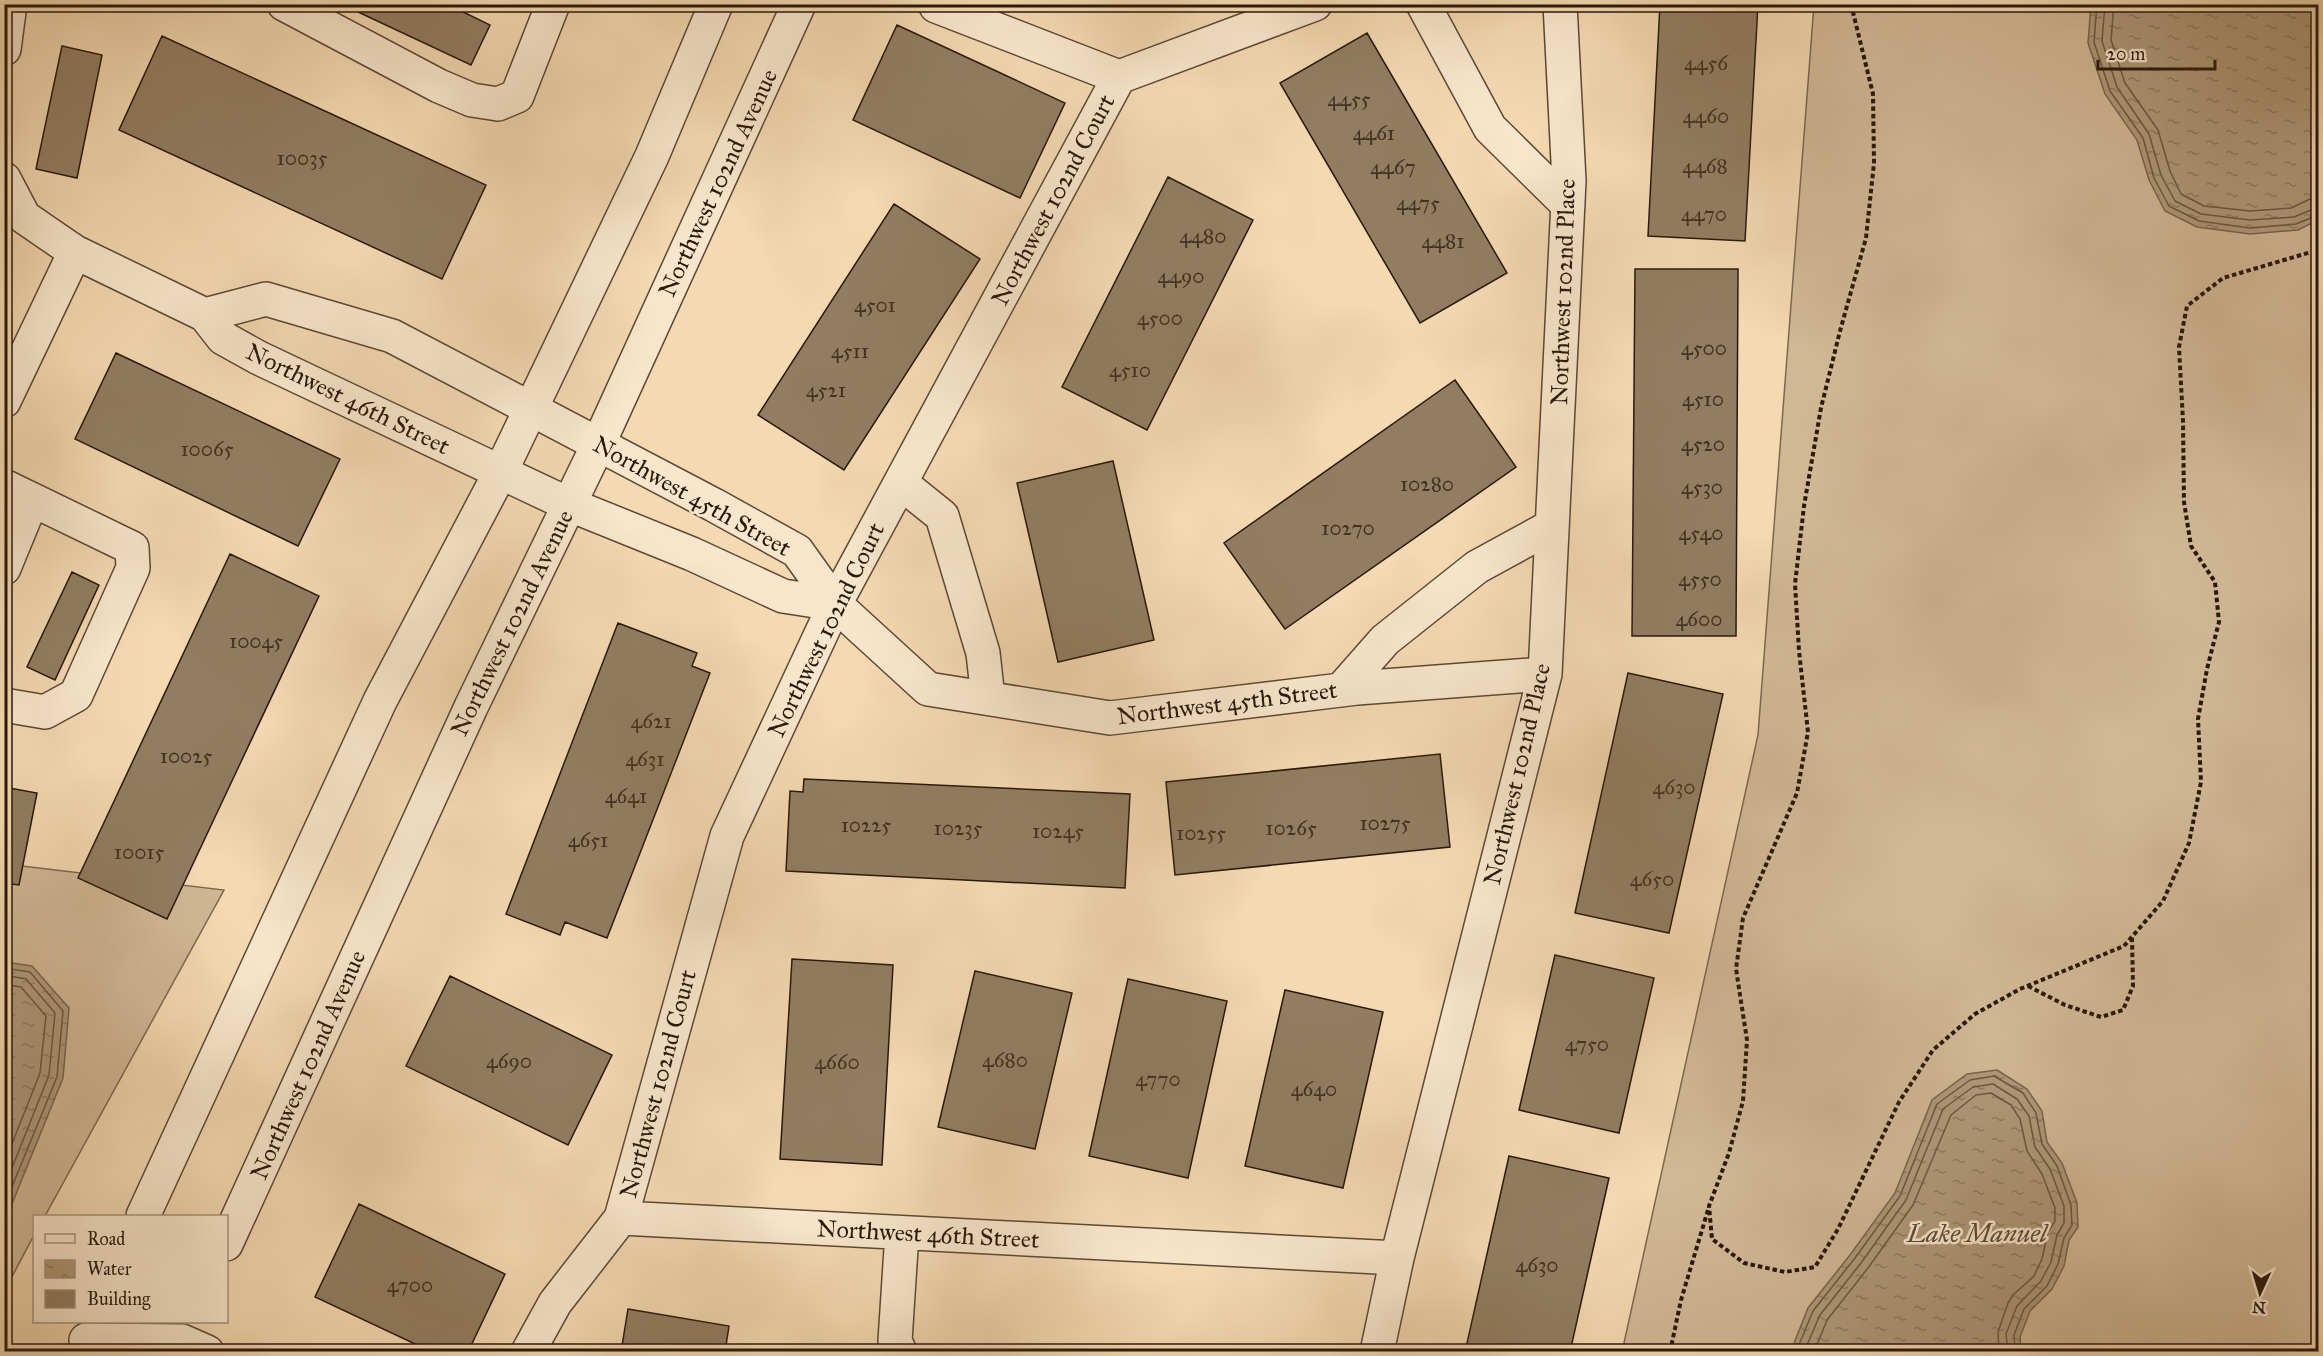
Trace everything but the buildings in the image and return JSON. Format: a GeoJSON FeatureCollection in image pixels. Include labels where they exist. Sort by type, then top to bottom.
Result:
{"type":"FeatureCollection","features":[{"type":"Feature","properties":{"kind":"street"},"geometry":{"type":"LineString","coordinates":[[4,49],[10,4]]}},
{"type":"Feature","properties":{"kind":"street"},"geometry":{"type":"LineString","coordinates":[[284,4],[439,86],[472,100],[498,104],[517,96],[553,4]]}},
{"type":"Feature","properties":{"kind":"street"},"geometry":{"type":"LineString","coordinates":[[143,1215],[380,701],[500,473],[652,156],[716,4]]}},
{"type":"Feature","properties":{"kind":"street","name":"Northwest 102nd Avenue"},"geometry":{"type":"LineString","coordinates":[[228,1240],[471,707],[598,445],[800,4]]}},
{"type":"Feature","properties":{"kind":"street"},"geometry":{"type":"LineString","coordinates":[[936,6],[1119,77],[1315,4]]}},
{"type":"Feature","properties":{"kind":"street"},"geometry":{"type":"LineString","coordinates":[[1423,4],[1490,128],[1568,206]]}},
{"type":"Feature","properties":{"kind":"street","name":"Northwest 102nd Place"},"geometry":{"type":"LineString","coordinates":[[1377,1352],[1397,1258],[1545,674],[1569,181],[1560,4]]}},
{"type":"Feature","properties":{"kind":"street","name":"Northwest 102nd Court"},"geometry":{"type":"LineString","coordinates":[[621,1218],[727,836],[835,604],[1119,77]]}},
{"type":"Feature","properties":{"kind":"street","name":"Northwest 46th Street"},"geometry":{"type":"LineString","coordinates":[[4,179],[14,216],[75,252],[205,315],[223,338],[259,358],[500,473]]}},
{"type":"Feature","properties":{"kind":"street"},"geometry":{"type":"LineString","coordinates":[[4,401],[75,252]]}},
{"type":"Feature","properties":{"kind":"street","name":"Northwest 46th Street"},"geometry":{"type":"LineString","coordinates":[[205,315],[266,299],[392,336],[530,410]]}},
{"type":"Feature","properties":{"kind":"street","name":"Northwest 45th Street"},"geometry":{"type":"LineString","coordinates":[[530,410],[714,505],[797,551],[835,604],[928,689],[1110,718],[1341,690],[1545,674]]}},
{"type":"Feature","properties":{"kind":"street","name":"Northwest 45th Street"},"geometry":{"type":"LineString","coordinates":[[500,473],[568,504],[692,554],[783,596],[835,604]]}},
{"type":"Feature","properties":{"kind":"street"},"geometry":{"type":"LineString","coordinates":[[901,483],[942,516],[983,653],[988,698]]}},
{"type":"Feature","properties":{"kind":"street"},"geometry":{"type":"LineString","coordinates":[[4,568],[18,493],[132,548],[133,568],[76,695],[45,712],[4,705]]}},
{"type":"Feature","properties":{"kind":"street"},"geometry":{"type":"LineString","coordinates":[[1341,690],[1385,640],[1477,567],[1552,526]]}},
{"type":"Feature","properties":{"kind":"street"},"geometry":{"type":"LineString","coordinates":[[528,1352],[555,1302],[621,1218]]}},
{"type":"Feature","properties":{"kind":"street","name":"Northwest 46th Street"},"geometry":{"type":"LineString","coordinates":[[621,1218],[1397,1258]]}},
{"type":"Feature","properties":{"kind":"street"},"geometry":{"type":"LineString","coordinates":[[900,1352],[895,1341],[902,1233]]}},
{"type":"Feature","properties":{"kind":"street"},"geometry":{"type":"LineString","coordinates":[[90,1341],[189,1341]]}},
{"type":"Feature","properties":{"kind":"path"},"geometry":{"type":"LineString","coordinates":[[1670,1352],[1682,1300],[1709,1206],[1729,1153],[1743,1101],[1747,1040],[1736,969],[1743,918],[1797,793],[1808,732],[1798,651],[1795,584],[1804,506],[1824,397],[1866,238],[1874,163],[1873,94],[1853,20],[1851,4]]}},
{"type":"Feature","properties":{"kind":"path"},"geometry":{"type":"LineString","coordinates":[[1709,1206],[1712,1239],[1744,1263],[1785,1272],[1815,1267],[1838,1229],[1899,1102],[1933,1050],[1975,1014],[2028,986],[2124,946],[2163,901],[2188,843],[2201,782],[2198,719],[2219,622],[2215,582],[2191,546],[2184,502],[2179,347],[2187,306],[2223,278],[2319,250]]}},
{"type":"Feature","properties":{"kind":"path"},"geometry":{"type":"LineString","coordinates":[[2028,986],[2064,1005],[2101,1017],[2123,1010],[2133,986],[2132,937]]}},
{"type":"Feature","properties":{"kind":"shaded area"},"geometry":{"type":"Polygon","coordinates":[[[1814,5],[2318,5],[2318,1351],[1622,1352],[1758,735],[1814,5]]]}},
{"type":"Feature","properties":{"kind":"shaded area"},"geometry":{"type":"Polygon","coordinates":[[[5,864],[224,890],[46,1215],[33,1215],[33,1237],[5,1290],[5,864]]]}},
{"type":"Feature","properties":{"kind":"water"},"geometry":{"type":"Polygon","coordinates":[[[2091,5],[2318,5],[2318,220],[2298,230],[2250,234],[2197,227],[2165,211],[2149,180],[2137,140],[2105,94],[2088,43],[2091,5]]]}},
{"type":"Feature","properties":{"kind":"water"},"geometry":{"type":"Polygon","coordinates":[[[5,962],[32,966],[69,1008],[63,1078],[5,1221],[5,962]]]}},
{"type":"Feature","properties":{"kind":"water","name":"Lake Manuel"},"geometry":{"type":"Polygon","coordinates":[[[1997,1070],[2027,1089],[2042,1111],[2047,1142],[2062,1163],[2077,1203],[2078,1227],[2069,1240],[2064,1266],[2052,1289],[2030,1311],[2020,1337],[2021,1351],[1791,1351],[1808,1308],[1895,1193],[1932,1100],[1967,1074],[1997,1070]]]}}]}
